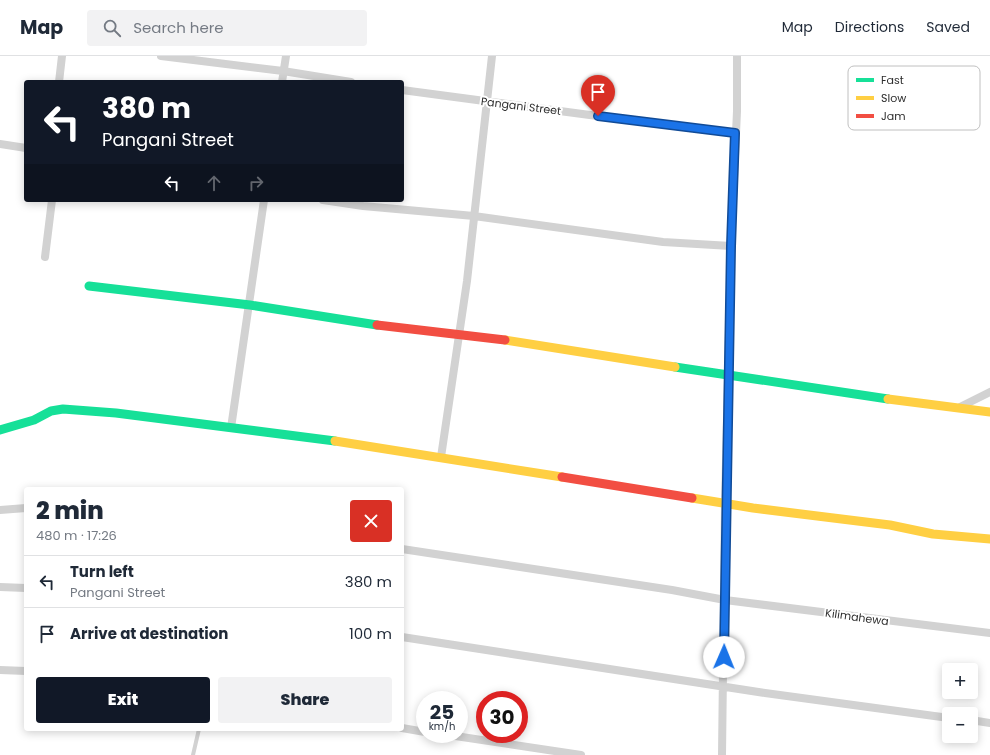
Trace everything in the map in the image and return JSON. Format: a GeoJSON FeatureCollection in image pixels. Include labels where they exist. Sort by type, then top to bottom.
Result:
{"type":"FeatureCollection","features":[{"type":"Feature","properties":{"kind":"street"},"geometry":{"type":"LineString","coordinates":[[59,80],[62,56]]}},
{"type":"Feature","properties":{"kind":"street"},"geometry":{"type":"LineString","coordinates":[[161,56],[283,71],[339,80]]}},
{"type":"Feature","properties":{"kind":"street"},"geometry":{"type":"LineString","coordinates":[[282,80],[286,56]]}},
{"type":"Feature","properties":{"kind":"street"},"geometry":{"type":"LineString","coordinates":[[440,456],[459,335],[492,56]]}},
{"type":"Feature","properties":{"kind":"street"},"geometry":{"type":"LineString","coordinates":[[722,755],[725,503],[731,246],[737,111],[737,56]]}},
{"type":"Feature","properties":{"kind":"street","name":"Pangani Street"},"geometry":{"type":"LineString","coordinates":[[404,90],[735,133]]}},
{"type":"Feature","properties":{"kind":"street"},"geometry":{"type":"LineString","coordinates":[[0,144],[24,148]]}},
{"type":"Feature","properties":{"kind":"street"},"geometry":{"type":"LineString","coordinates":[[45,257],[52,202]]}},
{"type":"Feature","properties":{"kind":"street"},"geometry":{"type":"LineString","coordinates":[[231,428],[264,202]]}},
{"type":"Feature","properties":{"kind":"street"},"geometry":{"type":"LineString","coordinates":[[336,202],[363,206],[474,216],[663,242],[731,246]]}},
{"type":"Feature","properties":{"kind":"street"},"geometry":{"type":"LineString","coordinates":[[89,286],[250,305],[409,330],[491,338],[729,377],[831,392],[960,407],[990,412]]}},
{"type":"Feature","properties":{"kind":"street"},"geometry":{"type":"LineString","coordinates":[[960,407],[990,392]]}},
{"type":"Feature","properties":{"kind":"street"},"geometry":{"type":"LineString","coordinates":[[0,430],[34,420],[51,411],[62,409],[116,413],[440,456],[519,471],[725,503],[890,526],[933,534],[990,539]]}},
{"type":"Feature","properties":{"kind":"street"},"geometry":{"type":"LineString","coordinates":[[0,510],[24,508]]}},
{"type":"Feature","properties":{"kind":"street","name":"Kilimahewa"},"geometry":{"type":"LineString","coordinates":[[404,549],[672,590],[725,600],[990,633]]}},
{"type":"Feature","properties":{"kind":"street"},"geometry":{"type":"LineString","coordinates":[[0,588],[24,588]]}},
{"type":"Feature","properties":{"kind":"street"},"geometry":{"type":"LineString","coordinates":[[404,637],[551,662],[942,717]]}},
{"type":"Feature","properties":{"kind":"street"},"geometry":{"type":"LineString","coordinates":[[0,670],[24,671]]}},
{"type":"Feature","properties":{"kind":"street"},"geometry":{"type":"LineString","coordinates":[[978,721],[990,723]]}},
{"type":"Feature","properties":{"kind":"street"},"geometry":{"type":"LineString","coordinates":[[404,728],[416,730]]}},
{"type":"Feature","properties":{"kind":"street"},"geometry":{"type":"LineString","coordinates":[[468,738],[581,755]]}},
{"type":"Feature","properties":{"kind":"lane"},"geometry":{"type":"LineString","coordinates":[[193,755],[199,731]]}},
{"type":"Feature","properties":{"kind":"traffic: fast"},"geometry":{"type":"LineString","coordinates":[[89,286],[250,305],[377,325]]}},
{"type":"Feature","properties":{"kind":"traffic: fast"},"geometry":{"type":"LineString","coordinates":[[675,367],[888,399]]}},
{"type":"Feature","properties":{"kind":"traffic: fast"},"geometry":{"type":"LineString","coordinates":[[0,430],[34,420],[51,411],[63,409],[116,413],[335,441]]}},
{"type":"Feature","properties":{"kind":"traffic: slow"},"geometry":{"type":"LineString","coordinates":[[505,340],[675,367]]}},
{"type":"Feature","properties":{"kind":"traffic: slow"},"geometry":{"type":"LineString","coordinates":[[888,399],[990,412]]}},
{"type":"Feature","properties":{"kind":"traffic: slow"},"geometry":{"type":"LineString","coordinates":[[335,441],[562,477]]}},
{"type":"Feature","properties":{"kind":"traffic: slow"},"geometry":{"type":"LineString","coordinates":[[692,498],[753,508],[890,525],[933,534],[990,539]]}},
{"type":"Feature","properties":{"kind":"traffic: jam"},"geometry":{"type":"LineString","coordinates":[[377,325],[505,340]]}},
{"type":"Feature","properties":{"kind":"traffic: jam"},"geometry":{"type":"LineString","coordinates":[[562,477],[692,498]]}},
{"type":"Feature","properties":{"kind":"route"},"geometry":{"type":"LineString","coordinates":[[598,116],[735,133],[725,503],[724,657]]}}]}
